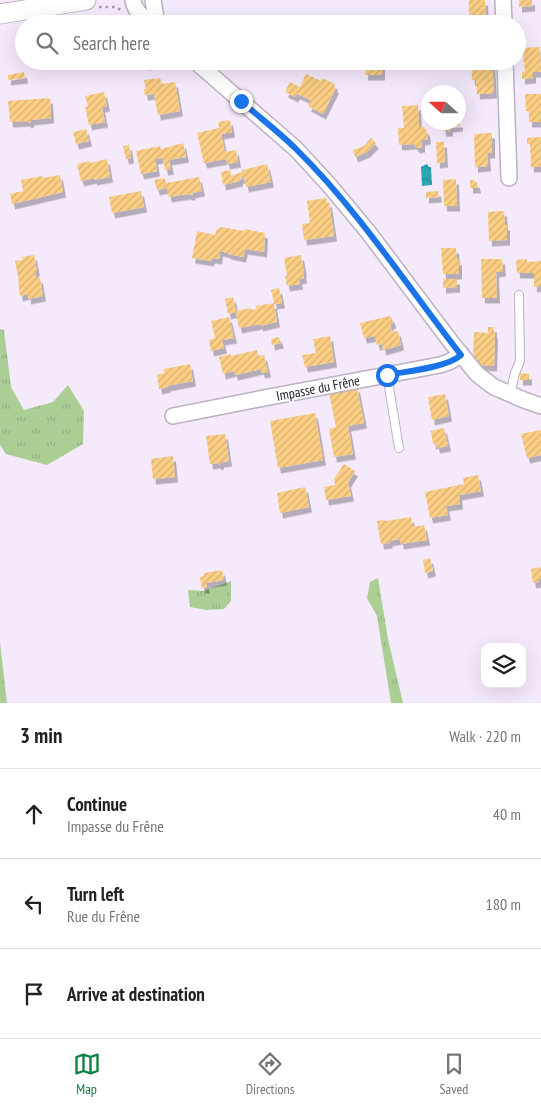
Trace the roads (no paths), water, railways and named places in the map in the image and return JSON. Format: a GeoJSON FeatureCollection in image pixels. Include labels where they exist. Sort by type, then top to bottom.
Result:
{"type":"FeatureCollection","features":[{"type":"Feature","properties":{"kind":"street"},"geometry":{"type":"LineString","coordinates":[[153,0],[156,15]]}},
{"type":"Feature","properties":{"kind":"street"},"geometry":{"type":"LineString","coordinates":[[503,0],[504,15]]}},
{"type":"Feature","properties":{"kind":"street"},"geometry":{"type":"LineString","coordinates":[[0,14],[82,2]]}},
{"type":"Feature","properties":{"kind":"street"},"geometry":{"type":"LineString","coordinates":[[131,7],[133,4],[142,15]]}},
{"type":"Feature","properties":{"kind":"street"},"geometry":{"type":"LineString","coordinates":[[205,70],[296,149],[330,186],[369,233],[477,374],[494,387],[541,406]]}},
{"type":"Feature","properties":{"kind":"street"},"geometry":{"type":"LineString","coordinates":[[505,70],[510,178]]}},
{"type":"Feature","properties":{"kind":"street","name":"Impasse du Frêne"},"geometry":{"type":"LineString","coordinates":[[173,416],[440,365],[461,355]]}},
{"type":"Feature","properties":{"kind":"lane"},"geometry":{"type":"LineString","coordinates":[[510,394],[514,373],[520,361],[519,295]]}},
{"type":"Feature","properties":{"kind":"lane"},"geometry":{"type":"LineString","coordinates":[[387,375],[399,448]]}},
{"type":"Feature","properties":{"kind":"water"},"geometry":{"type":"Polygon","coordinates":[[[427,164],[431,167],[432,185],[422,186],[421,167],[427,164]]]}}]}
